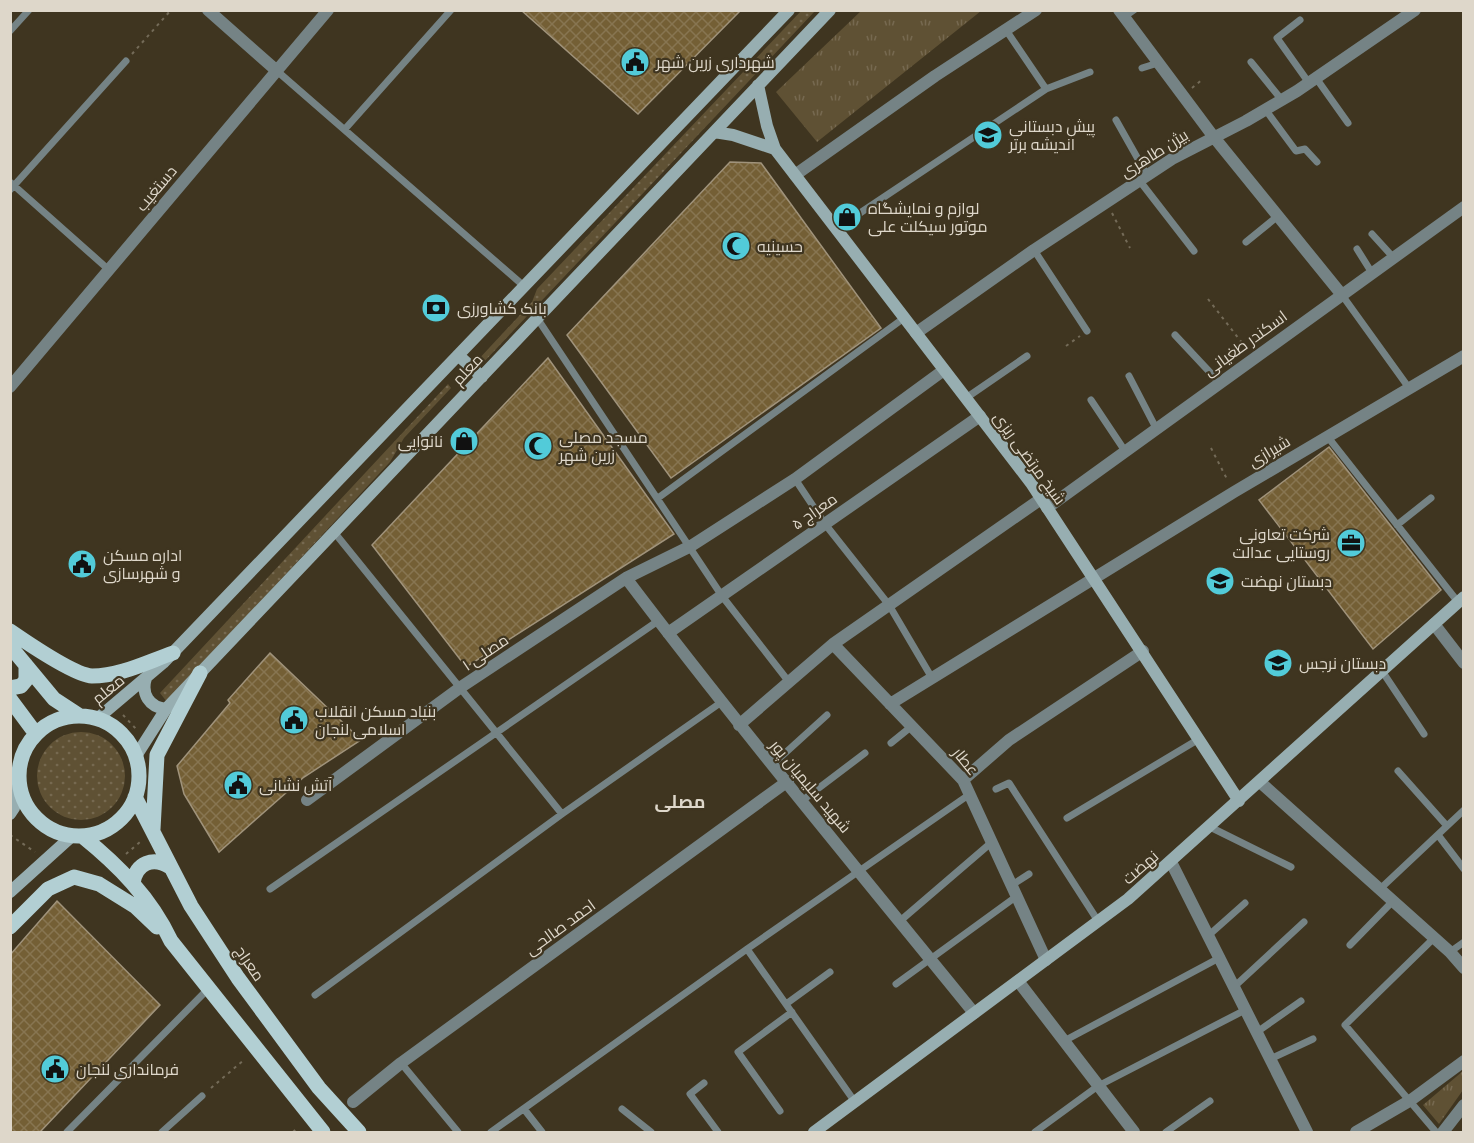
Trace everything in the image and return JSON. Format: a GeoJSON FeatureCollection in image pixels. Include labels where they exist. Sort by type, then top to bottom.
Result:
{"type":"FeatureCollection","features":[{"type":"Feature","properties":{"kind":"main road","name":"معلم"},"geometry":{"type":"LineString","coordinates":[[98,718],[172,653],[789,10]]}},
{"type":"Feature","properties":{"kind":"main road","name":"معلم"},"geometry":{"type":"LineString","coordinates":[[136,756],[166,709],[830,10]]}},
{"type":"Feature","properties":{"kind":"main road","name":"شیخ مرتضی ریزی"},"geometry":{"type":"LineString","coordinates":[[758,86],[775,149],[980,416],[1044,504],[1143,651],[1239,801]]}},
{"type":"Feature","properties":{"kind":"main road"},"geometry":{"type":"LineString","coordinates":[[714,132],[733,135],[775,149]]}},
{"type":"Feature","properties":{"kind":"main road"},"geometry":{"type":"LineString","coordinates":[[458,355],[482,376]]}},
{"type":"Feature","properties":{"kind":"main road","name":"نهضت"},"geometry":{"type":"LineString","coordinates":[[820,1131],[855,1102],[1098,921],[1171,862],[1461,600]]}},
{"type":"Feature","properties":{"kind":"main road"},"geometry":{"type":"LineString","coordinates":[[10,631],[44,654],[90,676],[127,670],[172,653]]}},
{"type":"Feature","properties":{"kind":"main road"},"geometry":{"type":"LineString","coordinates":[[10,646],[54,699],[80,716]]}},
{"type":"Feature","properties":{"kind":"main road"},"geometry":{"type":"LineString","coordinates":[[10,688],[21,686],[26,680],[26,665]]}},
{"type":"Feature","properties":{"kind":"main road"},"geometry":{"type":"LineString","coordinates":[[153,832],[157,755],[200,673]]}},
{"type":"Feature","properties":{"kind":"main road"},"geometry":{"type":"LineString","coordinates":[[146,678],[144,689],[148,700],[166,709]]}},
{"type":"Feature","properties":{"kind":"main road"},"geometry":{"type":"LineString","coordinates":[[10,699],[36,734]]}},
{"type":"Feature","properties":{"kind":"main road"},"geometry":{"type":"LineString","coordinates":[[10,814],[15,808],[19,781],[23,756],[36,734],[48,724],[64,718],[80,716],[98,718],[114,726],[128,740],[136,756],[139,777],[135,797],[127,812],[114,825],[99,833],[77,836],[52,830],[36,818],[24,801],[19,781]]}},
{"type":"Feature","properties":{"kind":"main road","name":"معراج"},"geometry":{"type":"LineString","coordinates":[[135,797],[191,906],[271,1024],[319,1088],[359,1132]]}},
{"type":"Feature","properties":{"kind":"main road"},"geometry":{"type":"LineString","coordinates":[[77,836],[110,859],[133,883],[162,922],[171,941]]}},
{"type":"Feature","properties":{"kind":"main road"},"geometry":{"type":"LineString","coordinates":[[10,892],[77,836]]}},
{"type":"Feature","properties":{"kind":"main road"},"geometry":{"type":"LineString","coordinates":[[133,883],[134,875],[146,862],[162,862],[170,867]]}},
{"type":"Feature","properties":{"kind":"main road"},"geometry":{"type":"LineString","coordinates":[[10,927],[48,889],[74,878],[99,884],[136,907],[171,941],[323,1132]]}},
{"type":"Feature","properties":{"kind":"street","name":"دستغیب"},"geometry":{"type":"LineString","coordinates":[[10,387],[328,10]]}},
{"type":"Feature","properties":{"kind":"street"},"geometry":{"type":"LineString","coordinates":[[795,175],[934,76],[1036,10]]}},
{"type":"Feature","properties":{"kind":"street","name":"بیژن طاهری"},"geometry":{"type":"LineString","coordinates":[[916,333],[1034,250],[1143,178],[1313,80],[1415,10]]}},
{"type":"Feature","properties":{"kind":"street"},"geometry":{"type":"LineString","coordinates":[[215,13],[277,71]]}},
{"type":"Feature","properties":{"kind":"street"},"geometry":{"type":"LineString","coordinates":[[1126,13],[1158,63],[1213,136],[1342,295]]}},
{"type":"Feature","properties":{"kind":"street","name":"اسکندر طغیانی"},"geometry":{"type":"LineString","coordinates":[[739,725],[833,644],[1157,430],[1219,382],[1464,207]]}},
{"type":"Feature","properties":{"kind":"street","name":"شیرازی"},"geometry":{"type":"LineString","coordinates":[[890,704],[1234,492],[1464,356]]}},
{"type":"Feature","properties":{"kind":"street","name":"مصلی ۱"},"geometry":{"type":"LineString","coordinates":[[307,800],[461,687],[626,578],[691,546],[795,479],[944,370]]}},
{"type":"Feature","properties":{"kind":"street","name":"معراج ۵"},"geometry":{"type":"LineString","coordinates":[[668,633],[980,416]]}},
{"type":"Feature","properties":{"kind":"street","name":"شهید سلیمیان پور"},"geometry":{"type":"LineString","coordinates":[[626,578],[723,701],[739,725],[788,781],[974,1013]]}},
{"type":"Feature","properties":{"kind":"street"},"geometry":{"type":"LineString","coordinates":[[1434,624],[1464,663]]}},
{"type":"Feature","properties":{"kind":"street","name":"عطار"},"geometry":{"type":"LineString","coordinates":[[833,644],[963,780],[1046,960]]}},
{"type":"Feature","properties":{"kind":"street"},"geometry":{"type":"LineString","coordinates":[[963,780],[1009,740],[1143,651]]}},
{"type":"Feature","properties":{"kind":"street","name":"احمد صالحی"},"geometry":{"type":"LineString","coordinates":[[353,1102],[401,1063],[788,781]]}},
{"type":"Feature","properties":{"kind":"street"},"geometry":{"type":"LineString","coordinates":[[1260,782],[1450,952],[1464,968]]}},
{"type":"Feature","properties":{"kind":"street"},"geometry":{"type":"LineString","coordinates":[[1171,862],[1221,957],[1307,1132]]}},
{"type":"Feature","properties":{"kind":"street"},"geometry":{"type":"LineString","coordinates":[[1018,981],[1134,1132]]}},
{"type":"Feature","properties":{"kind":"street"},"geometry":{"type":"LineString","coordinates":[[1356,1132],[1411,1100],[1464,1061]]}},
{"type":"Feature","properties":{"kind":"street"},"geometry":{"type":"LineString","coordinates":[[1443,1132],[1464,1105]]}},
{"type":"Feature","properties":{"kind":"lane"},"geometry":{"type":"LineString","coordinates":[[10,31],[29,10]]}},
{"type":"Feature","properties":{"kind":"lane"},"geometry":{"type":"LineString","coordinates":[[345,129],[452,10]]}},
{"type":"Feature","properties":{"kind":"lane"},"geometry":{"type":"LineString","coordinates":[[1300,20],[1277,38],[1348,123]]}},
{"type":"Feature","properties":{"kind":"lane"},"geometry":{"type":"LineString","coordinates":[[1006,30],[1046,89]]}},
{"type":"Feature","properties":{"kind":"lane"},"geometry":{"type":"LineString","coordinates":[[109,270],[12,186],[126,61]]}},
{"type":"Feature","properties":{"kind":"lane"},"geometry":{"type":"LineString","coordinates":[[1251,62],[1281,99]]}},
{"type":"Feature","properties":{"kind":"lane"},"geometry":{"type":"LineString","coordinates":[[1143,68],[1158,63]]}},
{"type":"Feature","properties":{"kind":"lane"},"geometry":{"type":"LineString","coordinates":[[277,71],[525,286]]}},
{"type":"Feature","properties":{"kind":"lane"},"geometry":{"type":"LineString","coordinates":[[836,229],[1046,89],[1090,72]]}},
{"type":"Feature","properties":{"kind":"lane"},"geometry":{"type":"LineString","coordinates":[[1265,109],[1296,151],[1305,149],[1317,162]]}},
{"type":"Feature","properties":{"kind":"lane"},"geometry":{"type":"LineString","coordinates":[[1116,120],[1143,178],[1194,251]]}},
{"type":"Feature","properties":{"kind":"lane"},"geometry":{"type":"LineString","coordinates":[[1246,242],[1278,216]]}},
{"type":"Feature","properties":{"kind":"lane"},"geometry":{"type":"LineString","coordinates":[[1372,234],[1394,257]]}},
{"type":"Feature","properties":{"kind":"lane"},"geometry":{"type":"LineString","coordinates":[[1356,249],[1372,273]]}},
{"type":"Feature","properties":{"kind":"lane"},"geometry":{"type":"LineString","coordinates":[[1034,250],[1087,331]]}},
{"type":"Feature","properties":{"kind":"lane"},"geometry":{"type":"LineString","coordinates":[[1342,295],[1409,388]]}},
{"type":"Feature","properties":{"kind":"lane"},"geometry":{"type":"LineString","coordinates":[[537,318],[691,546],[722,596],[789,682]]}},
{"type":"Feature","properties":{"kind":"lane"},"geometry":{"type":"LineString","coordinates":[[658,498],[904,318]]}},
{"type":"Feature","properties":{"kind":"lane"},"geometry":{"type":"LineString","coordinates":[[1175,335],[1219,382]]}},
{"type":"Feature","properties":{"kind":"lane"},"geometry":{"type":"LineString","coordinates":[[966,398],[1027,356]]}},
{"type":"Feature","properties":{"kind":"lane"},"geometry":{"type":"LineString","coordinates":[[1129,376],[1157,430]]}},
{"type":"Feature","properties":{"kind":"lane"},"geometry":{"type":"LineString","coordinates":[[1091,400],[1125,451]]}},
{"type":"Feature","properties":{"kind":"lane"},"geometry":{"type":"LineString","coordinates":[[1327,436],[1397,525],[1461,600]]}},
{"type":"Feature","properties":{"kind":"lane"},"geometry":{"type":"LineString","coordinates":[[795,479],[825,524],[889,605],[932,678]]}},
{"type":"Feature","properties":{"kind":"lane"},"geometry":{"type":"LineString","coordinates":[[1397,525],[1431,498]]}},
{"type":"Feature","properties":{"kind":"lane"},"geometry":{"type":"LineString","coordinates":[[334,532],[562,814]]}},
{"type":"Feature","properties":{"kind":"lane"},"geometry":{"type":"LineString","coordinates":[[270,889],[658,621]]}},
{"type":"Feature","properties":{"kind":"lane"},"geometry":{"type":"LineString","coordinates":[[1382,671],[1424,734]]}},
{"type":"Feature","properties":{"kind":"lane"},"geometry":{"type":"LineString","coordinates":[[315,995],[562,814],[723,701]]}},
{"type":"Feature","properties":{"kind":"lane"},"geometry":{"type":"LineString","coordinates":[[773,764],[827,715]]}},
{"type":"Feature","properties":{"kind":"lane"},"geometry":{"type":"LineString","coordinates":[[891,743],[912,726]]}},
{"type":"Feature","properties":{"kind":"lane"},"geometry":{"type":"LineString","coordinates":[[1066,818],[1199,740]]}},
{"type":"Feature","properties":{"kind":"lane"},"geometry":{"type":"LineString","coordinates":[[803,800],[864,753]]}},
{"type":"Feature","properties":{"kind":"lane"},"geometry":{"type":"LineString","coordinates":[[1398,771],[1447,826]]}},
{"type":"Feature","properties":{"kind":"lane"},"geometry":{"type":"LineString","coordinates":[[996,789],[1009,783],[1098,921]]}},
{"type":"Feature","properties":{"kind":"lane"},"geometry":{"type":"LineString","coordinates":[[491,1132],[747,949],[970,794]]}},
{"type":"Feature","properties":{"kind":"lane"},"geometry":{"type":"LineString","coordinates":[[1380,889],[1464,810]]}},
{"type":"Feature","properties":{"kind":"lane"},"geometry":{"type":"LineString","coordinates":[[1210,827],[1291,867]]}},
{"type":"Feature","properties":{"kind":"lane"},"geometry":{"type":"LineString","coordinates":[[1438,835],[1464,869]]}},
{"type":"Feature","properties":{"kind":"lane"},"geometry":{"type":"LineString","coordinates":[[900,921],[992,842]]}},
{"type":"Feature","properties":{"kind":"lane"},"geometry":{"type":"LineString","coordinates":[[896,984],[1014,891],[1029,874]]}},
{"type":"Feature","properties":{"kind":"lane"},"geometry":{"type":"LineString","coordinates":[[1350,945],[1394,901]]}},
{"type":"Feature","properties":{"kind":"lane"},"geometry":{"type":"LineString","coordinates":[[1209,935],[1245,903]]}},
{"type":"Feature","properties":{"kind":"lane"},"geometry":{"type":"LineString","coordinates":[[1235,986],[1304,922]]}},
{"type":"Feature","properties":{"kind":"lane"},"geometry":{"type":"LineString","coordinates":[[1434,938],[1345,1025],[1436,1132]]}},
{"type":"Feature","properties":{"kind":"lane"},"geometry":{"type":"LineString","coordinates":[[1450,952],[1464,942]]}},
{"type":"Feature","properties":{"kind":"lane"},"geometry":{"type":"LineString","coordinates":[[747,949],[855,1102]]}},
{"type":"Feature","properties":{"kind":"lane"},"geometry":{"type":"LineString","coordinates":[[1064,1041],[1221,957]]}},
{"type":"Feature","properties":{"kind":"lane"},"geometry":{"type":"LineString","coordinates":[[786,1004],[830,972]]}},
{"type":"Feature","properties":{"kind":"lane"},"geometry":{"type":"LineString","coordinates":[[67,1132],[208,988]]}},
{"type":"Feature","properties":{"kind":"lane"},"geometry":{"type":"LineString","coordinates":[[1257,1032],[1302,1001]]}},
{"type":"Feature","properties":{"kind":"lane"},"geometry":{"type":"LineString","coordinates":[[1035,1132],[1098,1086],[1247,1009]]}},
{"type":"Feature","properties":{"kind":"lane"},"geometry":{"type":"LineString","coordinates":[[780,1111],[738,1052],[792,1012]]}},
{"type":"Feature","properties":{"kind":"lane"},"geometry":{"type":"LineString","coordinates":[[1270,1059],[1313,1039]]}},
{"type":"Feature","properties":{"kind":"lane"},"geometry":{"type":"LineString","coordinates":[[401,1063],[458,1132]]}},
{"type":"Feature","properties":{"kind":"lane"},"geometry":{"type":"LineString","coordinates":[[704,1083],[690,1094],[718,1132]]}},
{"type":"Feature","properties":{"kind":"lane"},"geometry":{"type":"LineString","coordinates":[[162,1132],[202,1096]]}},
{"type":"Feature","properties":{"kind":"lane"},"geometry":{"type":"LineString","coordinates":[[1166,1132],[1210,1101]]}},
{"type":"Feature","properties":{"kind":"lane"},"geometry":{"type":"LineString","coordinates":[[524,1109],[542,1132]]}},
{"type":"Feature","properties":{"kind":"lane"},"geometry":{"type":"LineString","coordinates":[[622,1109],[651,1132]]}},
{"type":"Feature","properties":{"kind":"path"},"geometry":{"type":"LineString","coordinates":[[126,61],[171,10]]}},
{"type":"Feature","properties":{"kind":"path"},"geometry":{"type":"LineString","coordinates":[[1107,202],[1130,248]]}},
{"type":"Feature","properties":{"kind":"path"},"geometry":{"type":"LineString","coordinates":[[1208,299],[1253,358]]}},
{"type":"Feature","properties":{"kind":"path"},"geometry":{"type":"LineString","coordinates":[[1066,346],[1087,331]]}},
{"type":"Feature","properties":{"kind":"path"},"geometry":{"type":"LineString","coordinates":[[1211,448],[1234,492]]}},
{"type":"Feature","properties":{"kind":"path"},"geometry":{"type":"LineString","coordinates":[[114,706],[146,739]]}},
{"type":"Feature","properties":{"kind":"path"},"geometry":{"type":"LineString","coordinates":[[202,1096],[256,1049]]}},
{"type":"Feature","properties":{"kind":"green space"},"geometry":{"type":"Polygon","coordinates":[[[801,11],[815,11],[480,366],[476,362],[532,302],[537,289],[801,11]]]}},
{"type":"Feature","properties":{"kind":"green space"},"geometry":{"type":"Polygon","coordinates":[[[861,11],[981,11],[817,142],[776,92],[861,11]]]}},
{"type":"Feature","properties":{"kind":"green space"},"geometry":{"type":"Polygon","coordinates":[[[448,384],[451,388],[404,438],[390,462],[167,702],[160,693],[448,384]]]}},
{"type":"Feature","properties":{"kind":"green space"},"geometry":{"type":"Polygon","coordinates":[[[81,732],[98,736],[112,745],[121,759],[125,776],[121,793],[112,807],[98,816],[81,820],[64,816],[50,807],[41,793],[37,776],[41,759],[50,745],[64,736],[81,732]]]}},
{"type":"Feature","properties":{"kind":"green space"},"geometry":{"type":"Polygon","coordinates":[[[1463,1071],[1463,1090],[1439,1124],[1423,1105],[1463,1071]]]}},
{"type":"Feature","properties":{"kind":"building","name":"شهرداری زرین شهر"},"geometry":{"type":"Polygon","coordinates":[[[521,10],[741,10],[638,114],[521,10]]]}},
{"type":"Feature","properties":{"kind":"building","name":"حسینیه"},"geometry":{"type":"Polygon","coordinates":[[[730,162],[761,163],[881,328],[671,478],[567,335],[730,162]]]}},
{"type":"Feature","properties":{"kind":"building","name":"مسجد مصلی زرین شهر"},"geometry":{"type":"Polygon","coordinates":[[[548,358],[674,534],[466,667],[372,545],[548,358]]]}},
{"type":"Feature","properties":{"kind":"building","name":"شرکت تعاونی روستایی عدالت"},"geometry":{"type":"Polygon","coordinates":[[[1329,447],[1441,590],[1373,649],[1259,500],[1329,447]]]}},
{"type":"Feature","properties":{"kind":"building"},"geometry":{"type":"Polygon","coordinates":[[[270,653],[361,740],[304,777],[219,852],[184,794],[177,766],[230,703],[228,700],[270,653]]]}},
{"type":"Feature","properties":{"kind":"building","name":"فرمانداری لنجان"},"geometry":{"type":"Polygon","coordinates":[[[57,901],[160,1005],[40,1132],[10,1132],[10,955],[57,901]]]}},
{"type":"Feature","properties":{"kind":"place","name":"شهرداری زرین شهر"},"geometry":{"type":"Point","coordinates":[635,62]}},
{"type":"Feature","properties":{"kind":"place","name":"پیش دبستانی اندیشه برتر"},"geometry":{"type":"Point","coordinates":[988,135]}},
{"type":"Feature","properties":{"kind":"place","name":"لوازم و نمایشگاه موتور سیکلت علی"},"geometry":{"type":"Point","coordinates":[847,217]}},
{"type":"Feature","properties":{"kind":"place","name":"حسینیه"},"geometry":{"type":"Point","coordinates":[736,246]}},
{"type":"Feature","properties":{"kind":"place","name":"بانک کشاورزی"},"geometry":{"type":"Point","coordinates":[436,308]}},
{"type":"Feature","properties":{"kind":"place","name":"نانوایی"},"geometry":{"type":"Point","coordinates":[464,441]}},
{"type":"Feature","properties":{"kind":"place","name":"مسجد مصلی زرین شهر"},"geometry":{"type":"Point","coordinates":[538,446]}},
{"type":"Feature","properties":{"kind":"place","name":"شرکت تعاونی روستایی عدالت"},"geometry":{"type":"Point","coordinates":[1351,543]}},
{"type":"Feature","properties":{"kind":"place","name":"اداره مسکن و شهرسازی"},"geometry":{"type":"Point","coordinates":[82,564]}},
{"type":"Feature","properties":{"kind":"place","name":"دبستان نهضت"},"geometry":{"type":"Point","coordinates":[1220,581]}},
{"type":"Feature","properties":{"kind":"place","name":"دبستان نرجس"},"geometry":{"type":"Point","coordinates":[1278,663]}},
{"type":"Feature","properties":{"kind":"place","name":"بنیاد مسکن انقلاب اسلامی لنجان"},"geometry":{"type":"Point","coordinates":[294,720]}},
{"type":"Feature","properties":{"kind":"place","name":"آتش نشانی"},"geometry":{"type":"Point","coordinates":[238,785]}},
{"type":"Feature","properties":{"kind":"place","name":"فرمانداری لنجان"},"geometry":{"type":"Point","coordinates":[55,1069]}},
{"type":"Feature","properties":{"kind":"district","name":"مصلی"},"geometry":{"type":"Point","coordinates":[680,802]}}]}
